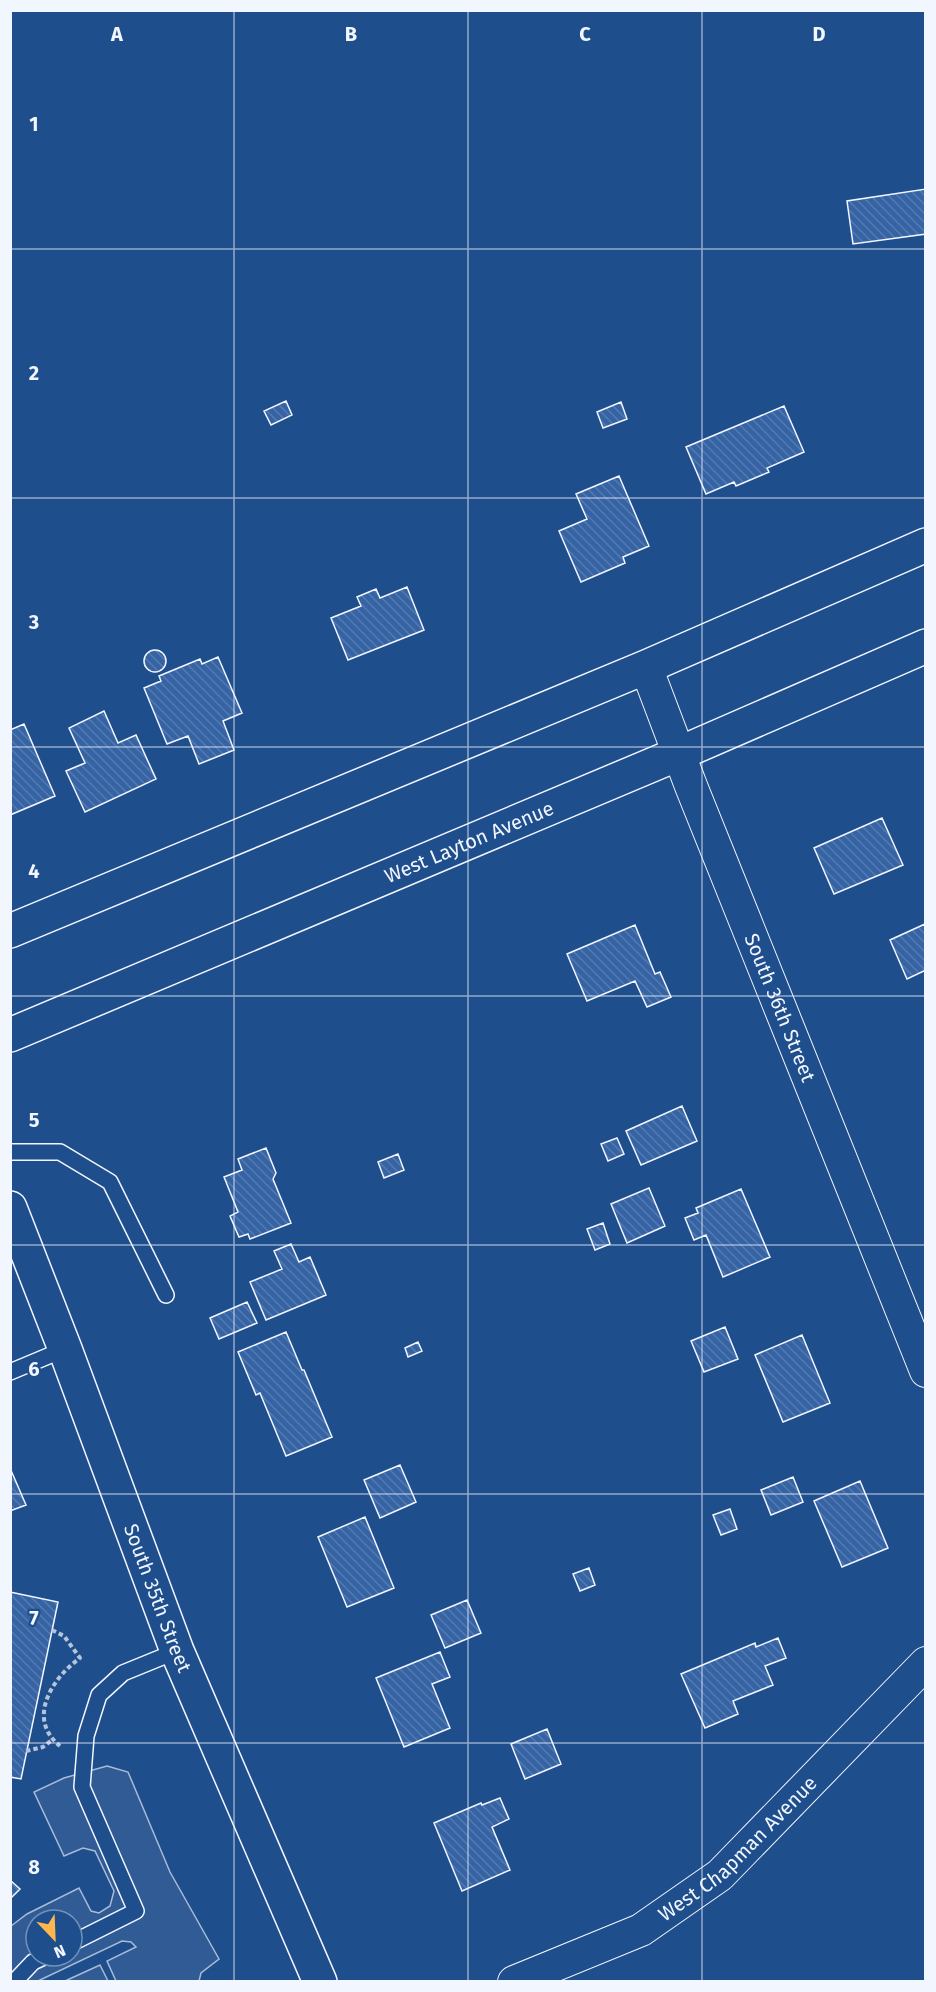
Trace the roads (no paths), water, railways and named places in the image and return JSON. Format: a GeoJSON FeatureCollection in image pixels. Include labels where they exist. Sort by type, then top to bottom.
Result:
{"type":"FeatureCollection","features":[{"type":"Feature","properties":{"kind":"main road"},"geometry":{"type":"LineString","coordinates":[[10,931],[646,667],[926,545]]}},
{"type":"Feature","properties":{"kind":"main road","name":"West Layton Avenue"},"geometry":{"type":"LineString","coordinates":[[10,1035],[678,754],[926,646]]}},
{"type":"Feature","properties":{"kind":"main road","name":"South 35th Street"},"geometry":{"type":"LineString","coordinates":[[10,1208],[177,1651],[321,1982]]}},
{"type":"Feature","properties":{"kind":"street","name":"South 36th Street"},"geometry":{"type":"LineString","coordinates":[[646,667],[678,754],[921,1360]]}},
{"type":"Feature","properties":{"kind":"street","name":"West Chapman Avenue"},"geometry":{"type":"LineString","coordinates":[[514,1982],[641,1930],[720,1875],[926,1663]]}},
{"type":"Feature","properties":{"kind":"lane"},"geometry":{"type":"LineString","coordinates":[[10,1152],[60,1152],[110,1182],[166,1295]]}},
{"type":"Feature","properties":{"kind":"lane"},"geometry":{"type":"LineString","coordinates":[[10,1372],[65,1349]]}},
{"type":"Feature","properties":{"kind":"lane"},"geometry":{"type":"LineString","coordinates":[[84,1937],[136,1911],[82,1787],[86,1736],[99,1695],[123,1673],[177,1651]]}},
{"type":"Feature","properties":{"kind":"lane"},"geometry":{"type":"LineString","coordinates":[[14,1982],[27,1968]]}}]}
